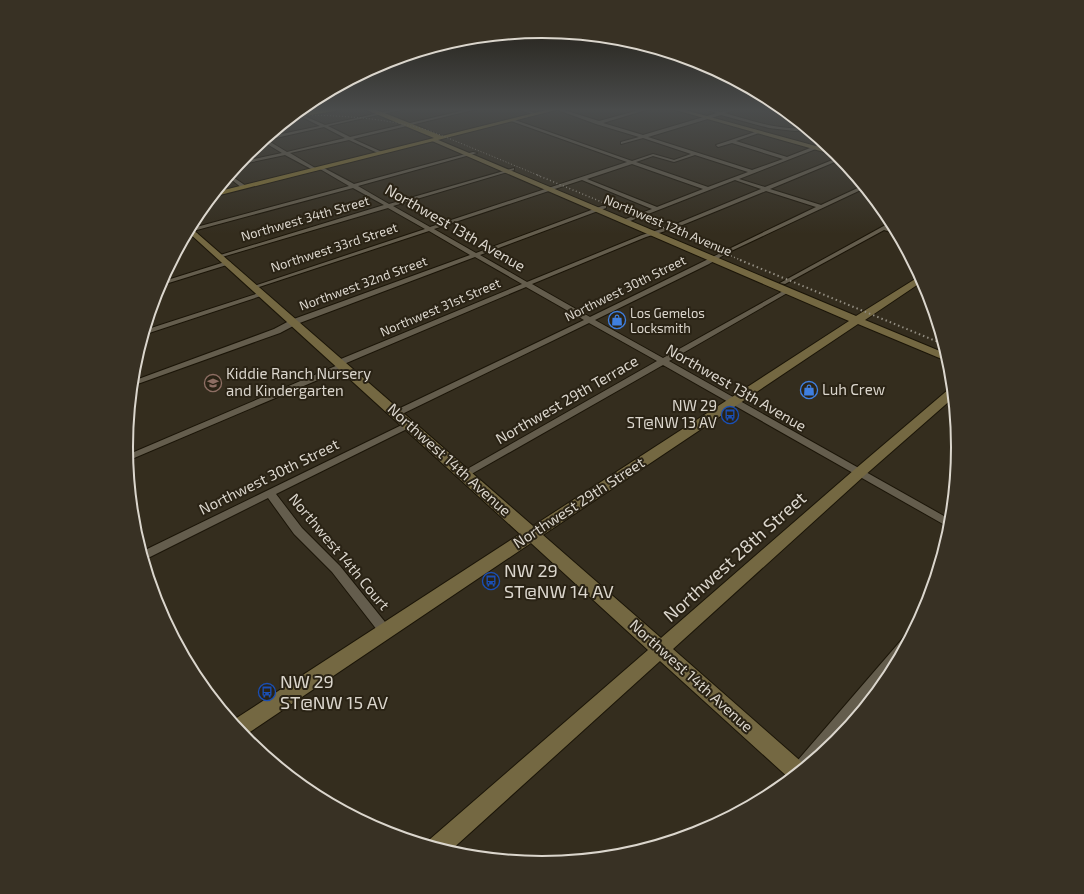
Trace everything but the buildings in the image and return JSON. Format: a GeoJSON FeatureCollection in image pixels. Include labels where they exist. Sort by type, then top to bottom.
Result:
{"type":"FeatureCollection","features":[{"type":"Feature","properties":{"kind":"main road"},"geometry":{"type":"LineString","coordinates":[[222,193],[389,151]]}},
{"type":"Feature","properties":{"kind":"street","name":"Northwest 13th Avenue"},"geometry":{"type":"LineString","coordinates":[[283,151],[354,186],[944,521]]}},
{"type":"Feature","properties":{"kind":"street"},"geometry":{"type":"LineString","coordinates":[[249,162],[297,151]]}},
{"type":"Feature","properties":{"kind":"street"},"geometry":{"type":"LineString","coordinates":[[375,151],[380,153]]}},
{"type":"Feature","properties":{"kind":"street","name":"Northwest 12th Avenue"},"geometry":{"type":"LineString","coordinates":[[464,151],[859,318],[939,349]]}},
{"type":"Feature","properties":{"kind":"street"},"geometry":{"type":"LineString","coordinates":[[599,151],[708,189]]}},
{"type":"Feature","properties":{"kind":"street"},"geometry":{"type":"LineString","coordinates":[[684,151],[752,172]]}},
{"type":"Feature","properties":{"kind":"street"},"geometry":{"type":"LineString","coordinates":[[762,151],[786,158]]}},
{"type":"Feature","properties":{"kind":"street"},"geometry":{"type":"LineString","coordinates":[[628,220],[806,151]]}},
{"type":"Feature","properties":{"kind":"street"},"geometry":{"type":"LineString","coordinates":[[195,231],[471,154]]}},
{"type":"Feature","properties":{"kind":"street","name":"Northwest 33rd Street"},"geometry":{"type":"LineString","coordinates":[[150,331],[429,228],[631,162],[653,155],[674,161],[694,154]]}},
{"type":"Feature","properties":{"kind":"street","name":"Northwest 31st Street"},"geometry":{"type":"LineString","coordinates":[[133,455],[527,284],[834,161]]}},
{"type":"Feature","properties":{"kind":"street","name":"Northwest 34th Street"},"geometry":{"type":"LineString","coordinates":[[168,281],[224,259],[389,206],[509,170]]}},
{"type":"Feature","properties":{"kind":"street"},"geometry":{"type":"LineString","coordinates":[[582,178],[658,209]]}},
{"type":"Feature","properties":{"kind":"street"},"geometry":{"type":"LineString","coordinates":[[233,179],[244,188]]}},
{"type":"Feature","properties":{"kind":"street"},"geometry":{"type":"LineString","coordinates":[[735,179],[821,207]]}},
{"type":"Feature","properties":{"kind":"street","name":"Northwest 30th Street"},"geometry":{"type":"LineString","coordinates":[[397,413],[859,189]]}},
{"type":"Feature","properties":{"kind":"street","name":"Northwest 32nd Street"},"geometry":{"type":"LineString","coordinates":[[138,382],[600,208]]}},
{"type":"Feature","properties":{"kind":"street","name":"Northwest 29th Terrace"},"geometry":{"type":"LineString","coordinates":[[465,474],[663,361],[884,228]]}},
{"type":"Feature","properties":{"kind":"street","name":"Northwest 14th Avenue"},"geometry":{"type":"LineString","coordinates":[[193,234],[224,259],[341,365],[410,424],[794,769]]}},
{"type":"Feature","properties":{"kind":"street","name":"Northwest 12th Avenue"},"geometry":{"type":"LineString","coordinates":[[716,258],[742,271],[814,299],[828,301],[859,318],[940,355]]}},
{"type":"Feature","properties":{"kind":"street","name":"Northwest 29th Street"},"geometry":{"type":"LineString","coordinates":[[242,725],[916,281]]}},
{"type":"Feature","properties":{"kind":"street","name":"Northwest 28th Street"},"geometry":{"type":"LineString","coordinates":[[442,843],[859,473],[948,396]]}},
{"type":"Feature","properties":{"kind":"street","name":"Northwest 30th Street"},"geometry":{"type":"LineString","coordinates":[[147,553],[410,424]]}},
{"type":"Feature","properties":{"kind":"street","name":"Northwest 14th Court"},"geometry":{"type":"LineString","coordinates":[[270,493],[298,531],[336,569],[385,631]]}},
{"type":"Feature","properties":{"kind":"street"},"geometry":{"type":"LineString","coordinates":[[814,753],[887,666]]}},
{"type":"Feature","properties":{"kind":"railway"},"geometry":{"type":"LineString","coordinates":[[479,151],[540,176]]}},
{"type":"Feature","properties":{"kind":"railway"},"geometry":{"type":"LineString","coordinates":[[537,175],[743,261]]}},
{"type":"Feature","properties":{"kind":"railway"},"geometry":{"type":"LineString","coordinates":[[740,260],[937,342]]}},
{"type":"Feature","properties":{"kind":"place","name":"Los Gemelos Locksmith"},"geometry":{"type":"Point","coordinates":[617,320]}},
{"type":"Feature","properties":{"kind":"place","name":"Kiddie Ranch Nursery and Kindergarten"},"geometry":{"type":"Point","coordinates":[213,383]}},
{"type":"Feature","properties":{"kind":"place","name":"Luh Crew"},"geometry":{"type":"Point","coordinates":[809,390]}},
{"type":"Feature","properties":{"kind":"place","name":"NW 29 ST@NW 13 AV"},"geometry":{"type":"Point","coordinates":[730,415]}},
{"type":"Feature","properties":{"kind":"place","name":"NW 29 ST@NW 14 AV"},"geometry":{"type":"Point","coordinates":[491,581]}},
{"type":"Feature","properties":{"kind":"place","name":"NW 29 ST@NW 15 AV"},"geometry":{"type":"Point","coordinates":[267,692]}}]}
